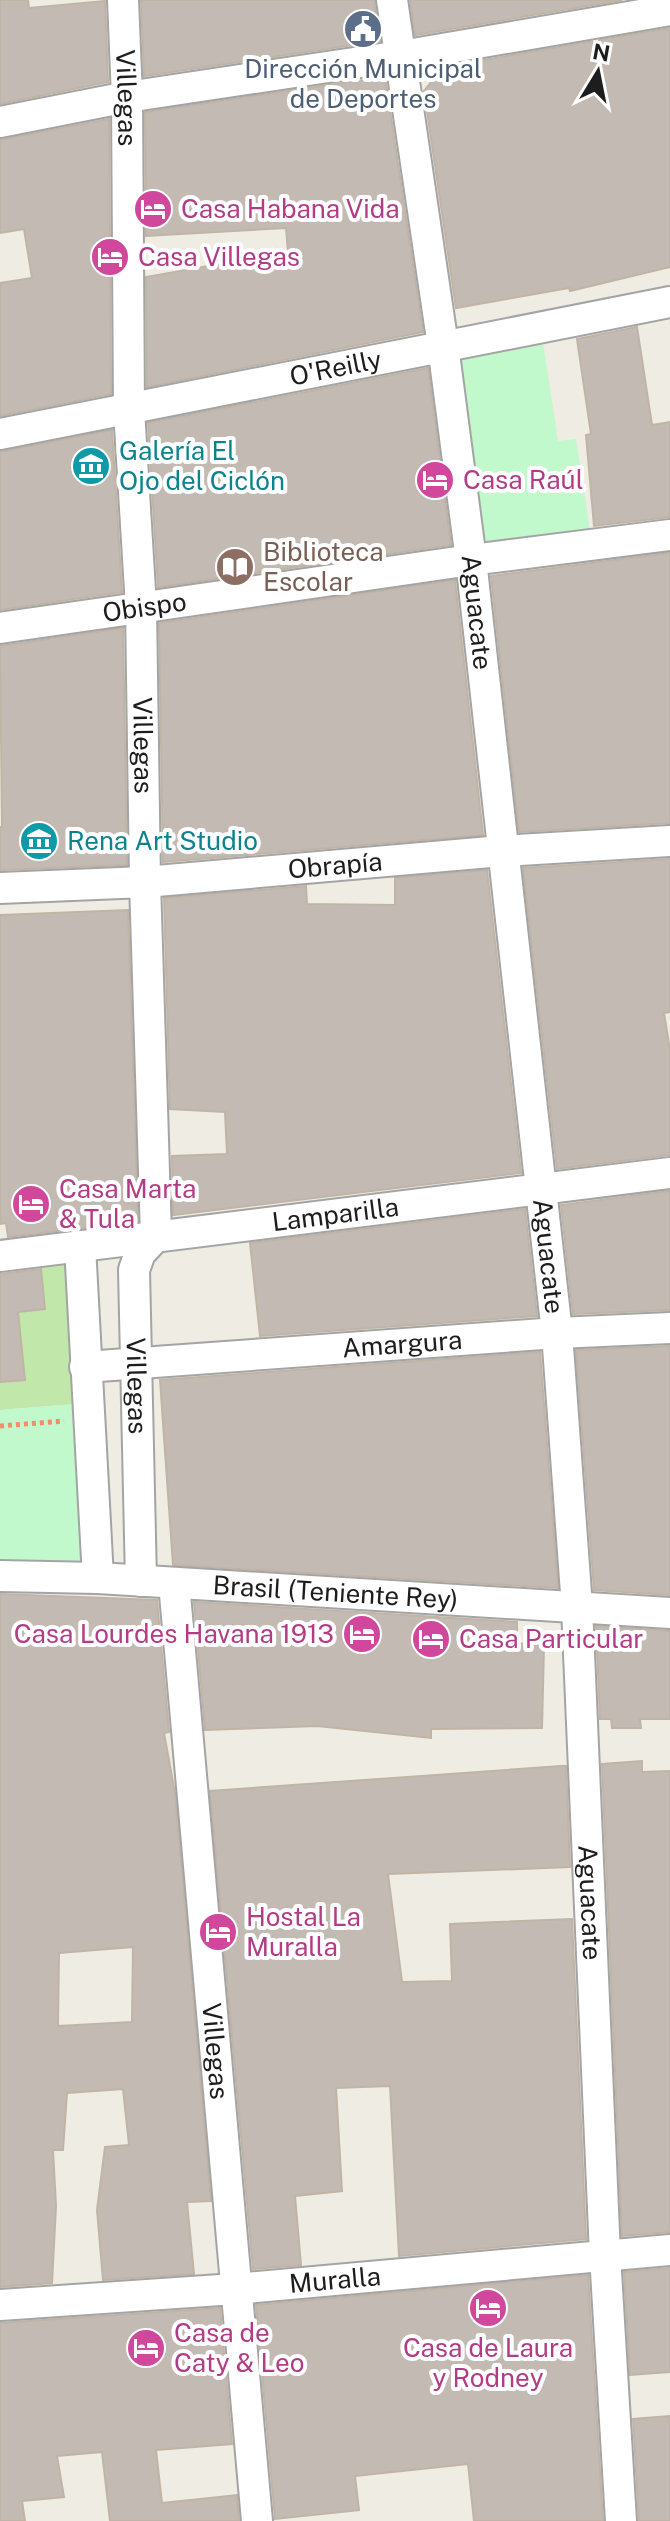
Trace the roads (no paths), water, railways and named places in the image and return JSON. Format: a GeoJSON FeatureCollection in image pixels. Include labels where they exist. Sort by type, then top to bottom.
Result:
{"type":"FeatureCollection","features":[{"type":"Feature","properties":{"kind":"street","name":"Villegas"},"geometry":{"type":"LineString","coordinates":[[123,0],[127,97],[129,410],[141,607],[145,882],[156,1236],[140,1253],[134,1270],[141,1581]]}},
{"type":"Feature","properties":{"kind":"street","name":"Aguacate"},"geometry":{"type":"LineString","coordinates":[[392,0],[471,560],[557,1333],[577,1607],[605,2255],[621,2521]]}},
{"type":"Feature","properties":{"kind":"street"},"geometry":{"type":"LineString","coordinates":[[0,122],[127,97],[401,56],[670,10]]}},
{"type":"Feature","properties":{"kind":"street","name":"O'Reilly"},"geometry":{"type":"LineString","coordinates":[[0,434],[670,302]]}},
{"type":"Feature","properties":{"kind":"street","name":"Obispo"},"geometry":{"type":"LineString","coordinates":[[0,628],[471,560],[670,535]]}},
{"type":"Feature","properties":{"kind":"street","name":"Obrapía"},"geometry":{"type":"LineString","coordinates":[[0,888],[145,882],[502,851],[670,841]]}},
{"type":"Feature","properties":{"kind":"street","name":"Lamparilla"},"geometry":{"type":"LineString","coordinates":[[0,1256],[670,1173]]}},
{"type":"Feature","properties":{"kind":"street","name":"Villegas"},"geometry":{"type":"LineString","coordinates":[[73,1247],[89,1419],[98,1578]]}},
{"type":"Feature","properties":{"kind":"street","name":"Amargura"},"geometry":{"type":"LineString","coordinates":[[85,1367],[557,1333],[670,1328]]}},
{"type":"Feature","properties":{"kind":"street","name":"Brasil (Teniente Rey)"},"geometry":{"type":"LineString","coordinates":[[0,1576],[98,1578],[670,1613]]}},
{"type":"Feature","properties":{"kind":"street","name":"Villegas"},"geometry":{"type":"LineString","coordinates":[[174,1583],[257,2521]]}},
{"type":"Feature","properties":{"kind":"street","name":"Muralla"},"geometry":{"type":"LineString","coordinates":[[0,2305],[235,2289],[670,2250]]}},
{"type":"Feature","properties":{"kind":"place","name":"Dirección Municipal de Deportes"},"geometry":{"type":"Point","coordinates":[363,29]}},
{"type":"Feature","properties":{"kind":"place","name":"Casa Habana Vida"},"geometry":{"type":"Point","coordinates":[153,209]}},
{"type":"Feature","properties":{"kind":"place","name":"Casa Villegas"},"geometry":{"type":"Point","coordinates":[110,257]}},
{"type":"Feature","properties":{"kind":"place","name":"Galería El Ojo del Ciclón"},"geometry":{"type":"Point","coordinates":[91,466]}},
{"type":"Feature","properties":{"kind":"place","name":"Casa Raúl"},"geometry":{"type":"Point","coordinates":[435,480]}},
{"type":"Feature","properties":{"kind":"place","name":"Biblioteca Escolar"},"geometry":{"type":"Point","coordinates":[235,567]}},
{"type":"Feature","properties":{"kind":"place","name":"Rena Art Studio"},"geometry":{"type":"Point","coordinates":[39,841]}},
{"type":"Feature","properties":{"kind":"place","name":"Casa Marta & Tula"},"geometry":{"type":"Point","coordinates":[31,1204]}},
{"type":"Feature","properties":{"kind":"place","name":"Casa Lourdes Havana 1913"},"geometry":{"type":"Point","coordinates":[362,1634]}},
{"type":"Feature","properties":{"kind":"place","name":"Casa Particular"},"geometry":{"type":"Point","coordinates":[431,1639]}},
{"type":"Feature","properties":{"kind":"place","name":"Hostal La Muralla"},"geometry":{"type":"Point","coordinates":[218,1932]}},
{"type":"Feature","properties":{"kind":"place","name":"Casa de Laura y Rodney"},"geometry":{"type":"Point","coordinates":[488,2308]}},
{"type":"Feature","properties":{"kind":"place","name":"Casa de Caty & Leo"},"geometry":{"type":"Point","coordinates":[146,2348]}}]}
